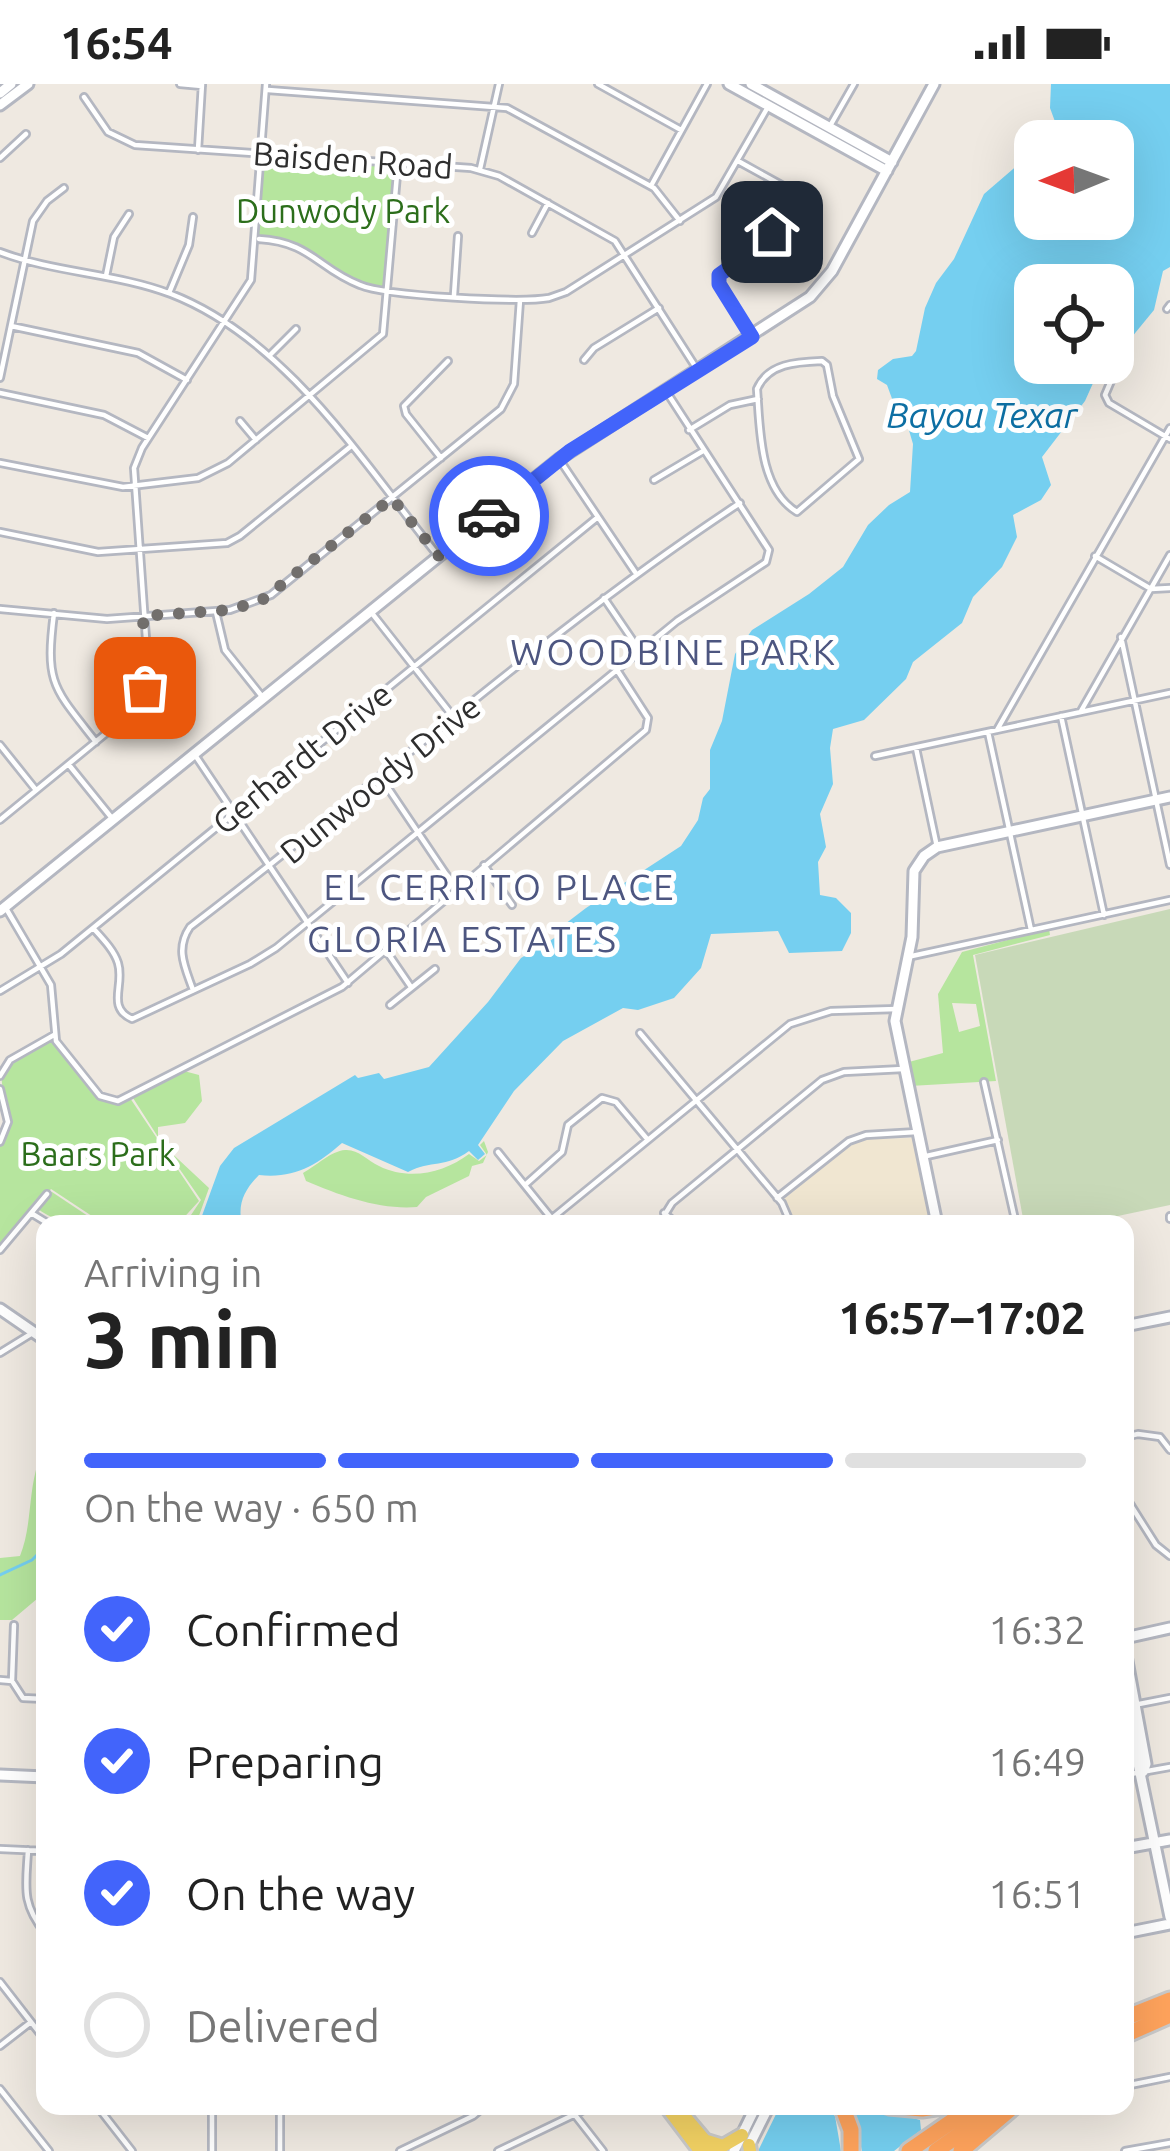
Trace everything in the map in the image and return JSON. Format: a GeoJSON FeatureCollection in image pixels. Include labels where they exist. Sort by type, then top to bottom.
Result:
{"type":"FeatureCollection","features":[{"type":"Feature","properties":{"kind":"highway"},"geometry":{"type":"LineString","coordinates":[[1134,2014],[1170,2000]]}},
{"type":"Feature","properties":{"kind":"highway"},"geometry":{"type":"LineString","coordinates":[[1134,2031],[1170,2015]]}},
{"type":"Feature","properties":{"kind":"highway"},"geometry":{"type":"LineString","coordinates":[[845,2115],[851,2151]]}},
{"type":"Feature","properties":{"kind":"highway"},"geometry":{"type":"LineString","coordinates":[[909,2151],[961,2115]]}},
{"type":"Feature","properties":{"kind":"highway"},"geometry":{"type":"LineString","coordinates":[[936,2151],[987,2115]]}},
{"type":"Feature","properties":{"kind":"highway"},"geometry":{"type":"LineString","coordinates":[[961,2151],[1003,2115]]}},
{"type":"Feature","properties":{"kind":"main road"},"geometry":{"type":"LineString","coordinates":[[0,93],[11,84]]}},
{"type":"Feature","properties":{"kind":"main road"},"geometry":{"type":"LineString","coordinates":[[0,105],[28,84]]}},
{"type":"Feature","properties":{"kind":"main road"},"geometry":{"type":"LineString","coordinates":[[729,84],[771,101],[890,167]]}},
{"type":"Feature","properties":{"kind":"main road"},"geometry":{"type":"LineString","coordinates":[[751,84],[771,101]]}},
{"type":"Feature","properties":{"kind":"main road"},"geometry":{"type":"LineString","coordinates":[[3,910],[559,459],[798,307],[824,282],[934,84]]}},
{"type":"Feature","properties":{"kind":"main road"},"geometry":{"type":"LineString","coordinates":[[935,1215],[895,1028],[914,923],[914,871],[937,847],[1170,797]]}},
{"type":"Feature","properties":{"kind":"main road"},"geometry":{"type":"LineString","coordinates":[[0,1310],[34,1333]]}},
{"type":"Feature","properties":{"kind":"main road"},"geometry":{"type":"LineString","coordinates":[[1134,1324],[1170,1317]]}},
{"type":"Feature","properties":{"kind":"main road"},"geometry":{"type":"LineString","coordinates":[[1134,1636],[1170,1628]]}},
{"type":"Feature","properties":{"kind":"main road"},"geometry":{"type":"LineString","coordinates":[[1134,1725],[1146,1764],[1143,1772],[1170,1920],[1134,1930]]}},
{"type":"Feature","properties":{"kind":"main road"},"geometry":{"type":"LineString","coordinates":[[0,1775],[36,1777]]}},
{"type":"Feature","properties":{"kind":"main road"},"geometry":{"type":"LineString","coordinates":[[1134,1847],[1170,1840]]}},
{"type":"Feature","properties":{"kind":"main road"},"geometry":{"type":"LineString","coordinates":[[675,2115],[706,2148]]}},
{"type":"Feature","properties":{"kind":"main road"},"geometry":{"type":"LineString","coordinates":[[682,2115],[706,2148]]}},
{"type":"Feature","properties":{"kind":"main road"},"geometry":{"type":"LineString","coordinates":[[747,2146],[754,2115]]}},
{"type":"Feature","properties":{"kind":"main road"},"geometry":{"type":"LineString","coordinates":[[734,2151],[747,2146],[764,2115]]}},
{"type":"Feature","properties":{"kind":"main road"},"geometry":{"type":"LineString","coordinates":[[706,2148],[747,2146]]}},
{"type":"Feature","properties":{"kind":"street"},"geometry":{"type":"LineString","coordinates":[[181,84],[202,85],[198,150]]}},
{"type":"Feature","properties":{"kind":"street"},"geometry":{"type":"LineString","coordinates":[[480,169],[499,84]]}},
{"type":"Feature","properties":{"kind":"street"},"geometry":{"type":"LineString","coordinates":[[598,84],[682,130]]}},
{"type":"Feature","properties":{"kind":"street"},"geometry":{"type":"LineString","coordinates":[[651,186],[707,84]]}},
{"type":"Feature","properties":{"kind":"street"},"geometry":{"type":"LineString","coordinates":[[256,238],[290,242],[358,285],[520,300],[558,296],[716,197],[780,84]]}},
{"type":"Feature","properties":{"kind":"street"},"geometry":{"type":"LineString","coordinates":[[827,132],[854,84]]}},
{"type":"Feature","properties":{"kind":"street"},"geometry":{"type":"LineString","coordinates":[[0,820],[132,712],[145,688],[136,461],[250,280],[266,87],[494,106],[516,112],[651,186],[666,197],[680,221]]}},
{"type":"Feature","properties":{"kind":"street","name":"Baisden Road"},"geometry":{"type":"LineString","coordinates":[[84,98],[103,126],[121,141],[480,169],[609,236],[626,255],[698,371]]}},
{"type":"Feature","properties":{"kind":"street"},"geometry":{"type":"LineString","coordinates":[[0,158],[26,134]]}},
{"type":"Feature","properties":{"kind":"street"},"geometry":{"type":"LineString","coordinates":[[738,161],[785,188],[789,195],[767,238],[719,275],[719,284],[752,337]]}},
{"type":"Feature","properties":{"kind":"street"},"geometry":{"type":"LineString","coordinates":[[0,463],[134,486],[198,478],[228,463],[380,339],[387,324],[398,163]]}},
{"type":"Feature","properties":{"kind":"street"},"geometry":{"type":"LineString","coordinates":[[0,378],[37,214],[64,188]]}},
{"type":"Feature","properties":{"kind":"street"},"geometry":{"type":"LineString","coordinates":[[532,233],[548,203]]}},
{"type":"Feature","properties":{"kind":"street"},"geometry":{"type":"LineString","coordinates":[[106,276],[117,229],[129,214]]}},
{"type":"Feature","properties":{"kind":"street"},"geometry":{"type":"LineString","coordinates":[[169,293],[189,245],[193,217]]}},
{"type":"Feature","properties":{"kind":"street"},"geometry":{"type":"LineString","coordinates":[[454,295],[458,236]]}},
{"type":"Feature","properties":{"kind":"street"},"geometry":{"type":"LineString","coordinates":[[0,252],[169,293],[225,321],[270,355],[309,397],[439,556]]}},
{"type":"Feature","properties":{"kind":"street"},"geometry":{"type":"LineString","coordinates":[[0,609],[92,618],[143,616],[241,608],[271,595],[510,397],[520,300]]}},
{"type":"Feature","properties":{"kind":"street"},"geometry":{"type":"LineString","coordinates":[[584,360],[594,348],[659,308]]}},
{"type":"Feature","properties":{"kind":"street"},"geometry":{"type":"LineString","coordinates":[[10,326],[138,353],[187,380]]}},
{"type":"Feature","properties":{"kind":"street"},"geometry":{"type":"LineString","coordinates":[[270,355],[296,328]]}},
{"type":"Feature","properties":{"kind":"street"},"geometry":{"type":"LineString","coordinates":[[441,458],[404,406],[448,361]]}},
{"type":"Feature","properties":{"kind":"street"},"geometry":{"type":"LineString","coordinates":[[824,362],[832,396],[859,459],[804,510],[790,509],[765,463],[758,399],[760,381],[785,364],[824,362]]}},
{"type":"Feature","properties":{"kind":"street"},"geometry":{"type":"LineString","coordinates":[[1110,384],[1105,395],[1108,403],[1167,438]]}},
{"type":"Feature","properties":{"kind":"street"},"geometry":{"type":"LineString","coordinates":[[94,928],[117,960],[117,1005],[123,1016],[140,1018],[263,956],[617,670],[770,556],[666,392]]}},
{"type":"Feature","properties":{"kind":"street"},"geometry":{"type":"LineString","coordinates":[[0,393],[104,415],[148,438]]}},
{"type":"Feature","properties":{"kind":"street"},"geometry":{"type":"LineString","coordinates":[[688,430],[730,405],[758,399]]}},
{"type":"Feature","properties":{"kind":"street"},"geometry":{"type":"LineString","coordinates":[[240,422],[256,440]]}},
{"type":"Feature","properties":{"kind":"street"},"geometry":{"type":"LineString","coordinates":[[1031,930],[993,731],[1170,428]]}},
{"type":"Feature","properties":{"kind":"street"},"geometry":{"type":"LineString","coordinates":[[0,532],[90,551],[234,540],[350,447]]}},
{"type":"Feature","properties":{"kind":"street"},"geometry":{"type":"LineString","coordinates":[[655,480],[703,451]]}},
{"type":"Feature","properties":{"kind":"street"},"geometry":{"type":"LineString","coordinates":[[559,459],[635,572]]}},
{"type":"Feature","properties":{"kind":"street","name":"Dunwoody Drive"},"geometry":{"type":"LineString","coordinates":[[194,992],[181,954],[187,932],[635,572],[740,503]]}},
{"type":"Feature","properties":{"kind":"street","name":"Gerhardt Drive"},"geometry":{"type":"LineString","coordinates":[[0,991],[94,928],[598,517]]}},
{"type":"Feature","properties":{"kind":"street"},"geometry":{"type":"LineString","coordinates":[[1081,712],[1170,555]]}},
{"type":"Feature","properties":{"kind":"street"},"geometry":{"type":"LineString","coordinates":[[1095,556],[1150,588],[1170,588]]}},
{"type":"Feature","properties":{"kind":"street"},"geometry":{"type":"LineString","coordinates":[[604,598],[640,652]]}},
{"type":"Feature","properties":{"kind":"street"},"geometry":{"type":"LineString","coordinates":[[216,611],[225,650],[264,700]]}},
{"type":"Feature","properties":{"kind":"street"},"geometry":{"type":"LineString","coordinates":[[371,612],[455,718]]}},
{"type":"Feature","properties":{"kind":"street"},"geometry":{"type":"LineString","coordinates":[[54,614],[48,658],[51,680],[96,742]]}},
{"type":"Feature","properties":{"kind":"street"},"geometry":{"type":"LineString","coordinates":[[1121,637],[1170,866]]}},
{"type":"Feature","properties":{"kind":"street"},"geometry":{"type":"LineString","coordinates":[[3,910],[55,999],[53,1035],[100,1096],[110,1101],[348,983],[649,723],[617,670]]}},
{"type":"Feature","properties":{"kind":"street"},"geometry":{"type":"LineString","coordinates":[[875,756],[1170,693]]}},
{"type":"Feature","properties":{"kind":"street"},"geometry":{"type":"LineString","coordinates":[[1061,716],[1104,915]]}},
{"type":"Feature","properties":{"kind":"street"},"geometry":{"type":"LineString","coordinates":[[0,745],[36,790]]}},
{"type":"Feature","properties":{"kind":"street"},"geometry":{"type":"LineString","coordinates":[[916,748],[937,847]]}},
{"type":"Feature","properties":{"kind":"street"},"geometry":{"type":"LineString","coordinates":[[195,755],[348,983]]}},
{"type":"Feature","properties":{"kind":"street"},"geometry":{"type":"LineString","coordinates":[[68,764],[114,821]]}},
{"type":"Feature","properties":{"kind":"street"},"geometry":{"type":"LineString","coordinates":[[382,778],[456,889]]}},
{"type":"Feature","properties":{"kind":"street"},"geometry":{"type":"LineString","coordinates":[[484,865],[512,905]]}},
{"type":"Feature","properties":{"kind":"street"},"geometry":{"type":"LineString","coordinates":[[908,956],[1170,900]]}},
{"type":"Feature","properties":{"kind":"street"},"geometry":{"type":"LineString","coordinates":[[385,949],[410,987]]}},
{"type":"Feature","properties":{"kind":"street"},"geometry":{"type":"LineString","coordinates":[[390,1005],[435,969]]}},
{"type":"Feature","properties":{"kind":"street"},"geometry":{"type":"LineString","coordinates":[[559,1215],[781,1030],[831,1011],[897,1010]]}},
{"type":"Feature","properties":{"kind":"street"},"geometry":{"type":"LineString","coordinates":[[640,1033],[786,1215]]}},
{"type":"Feature","properties":{"kind":"street"},"geometry":{"type":"LineString","coordinates":[[0,1076],[10,1060],[53,1035]]}},
{"type":"Feature","properties":{"kind":"street"},"geometry":{"type":"LineString","coordinates":[[664,1214],[826,1078],[844,1072],[903,1069]]}},
{"type":"Feature","properties":{"kind":"street"},"geometry":{"type":"LineString","coordinates":[[984,1082],[1014,1215]]}},
{"type":"Feature","properties":{"kind":"street"},"geometry":{"type":"LineString","coordinates":[[0,1089],[8,1122],[0,1142]]}},
{"type":"Feature","properties":{"kind":"street"},"geometry":{"type":"LineString","coordinates":[[525,1185],[562,1152],[568,1125],[602,1098],[616,1102],[648,1140]]}},
{"type":"Feature","properties":{"kind":"street"},"geometry":{"type":"LineString","coordinates":[[777,1198],[849,1141],[917,1132]]}},
{"type":"Feature","properties":{"kind":"street"},"geometry":{"type":"LineString","coordinates":[[922,1157],[998,1140]]}},
{"type":"Feature","properties":{"kind":"street"},"geometry":{"type":"LineString","coordinates":[[498,1152],[546,1215]]}},
{"type":"Feature","properties":{"kind":"street"},"geometry":{"type":"LineString","coordinates":[[0,1250],[47,1193]]}},
{"type":"Feature","properties":{"kind":"street"},"geometry":{"type":"LineString","coordinates":[[31,1213],[36,1216]]}},
{"type":"Feature","properties":{"kind":"street"},"geometry":{"type":"LineString","coordinates":[[0,1353],[34,1333]]}},
{"type":"Feature","properties":{"kind":"street"},"geometry":{"type":"LineString","coordinates":[[1160,1437],[1170,1429]]}},
{"type":"Feature","properties":{"kind":"street"},"geometry":{"type":"LineString","coordinates":[[1134,1435],[1160,1437],[1170,1450]]}},
{"type":"Feature","properties":{"kind":"street"},"geometry":{"type":"LineString","coordinates":[[1134,1511],[1156,1546],[1170,1556]]}},
{"type":"Feature","properties":{"kind":"street"},"geometry":{"type":"LineString","coordinates":[[14,1625],[12,1681],[22,1698],[36,1699]]}},
{"type":"Feature","properties":{"kind":"street"},"geometry":{"type":"LineString","coordinates":[[0,1680],[12,1681]]}},
{"type":"Feature","properties":{"kind":"street"},"geometry":{"type":"LineString","coordinates":[[1134,1704],[1170,1698]]}},
{"type":"Feature","properties":{"kind":"street"},"geometry":{"type":"LineString","coordinates":[[1134,1774],[1170,1767]]}},
{"type":"Feature","properties":{"kind":"street"},"geometry":{"type":"LineString","coordinates":[[0,1850],[36,1850]]}},
{"type":"Feature","properties":{"kind":"street"},"geometry":{"type":"LineString","coordinates":[[28,1850],[27,1906],[36,1920]]}},
{"type":"Feature","properties":{"kind":"street"},"geometry":{"type":"LineString","coordinates":[[0,1982],[36,2028]]}},
{"type":"Feature","properties":{"kind":"street"},"geometry":{"type":"LineString","coordinates":[[0,2046],[31,2022]]}},
{"type":"Feature","properties":{"kind":"street"},"geometry":{"type":"LineString","coordinates":[[1134,2084],[1170,2077]]}},
{"type":"Feature","properties":{"kind":"street"},"geometry":{"type":"LineString","coordinates":[[0,2089],[49,2151]]}},
{"type":"Feature","properties":{"kind":"street"},"geometry":{"type":"LineString","coordinates":[[104,2115],[132,2151]]}},
{"type":"Feature","properties":{"kind":"street"},"geometry":{"type":"LineString","coordinates":[[212,2115],[212,2151]]}},
{"type":"Feature","properties":{"kind":"street"},"geometry":{"type":"LineString","coordinates":[[280,2115],[280,2151]]}},
{"type":"Feature","properties":{"kind":"street"},"geometry":{"type":"LineString","coordinates":[[400,2151],[474,2115]]}},
{"type":"Feature","properties":{"kind":"street"},"geometry":{"type":"LineString","coordinates":[[497,2151],[575,2115],[603,2151]]}},
{"type":"Feature","properties":{"kind":"street"},"geometry":{"type":"LineString","coordinates":[[1125,2151],[1170,2143]]}},
{"type":"Feature","properties":{"kind":"shaded area"},"geometry":{"type":"Polygon","coordinates":[[[914,1138],[931,1215],[791,1215],[784,1199],[851,1144],[914,1138]]]}},
{"type":"Feature","properties":{"kind":"green space","name":"Dunwody Park"},"geometry":{"type":"Polygon","coordinates":[[[261,154],[398,163],[390,291],[341,275],[299,246],[256,238],[261,154]]]}},
{"type":"Feature","properties":{"kind":"green space"},"geometry":{"type":"Polygon","coordinates":[[[1170,909],[1170,1205],[1123,1215],[1022,1215],[975,955],[1170,909]]]}},
{"type":"Feature","properties":{"kind":"green space"},"geometry":{"type":"Polygon","coordinates":[[[1049,929],[1050,935],[973,955],[996,1081],[910,1086],[905,1063],[943,1053],[938,994],[962,952],[1049,929]],[[952,1003],[959,1032],[980,1026],[976,1004],[952,1003]]]}},
{"type":"Feature","properties":{"kind":"green space","name":"Baars Park"},"geometry":{"type":"Polygon","coordinates":[[[54,1035],[104,1099],[128,1095],[199,1201],[186,1215],[90,1215],[51,1189],[0,1250],[0,1142],[7,1129],[1,1074],[10,1060],[54,1035]]]}},
{"type":"Feature","properties":{"kind":"green space"},"geometry":{"type":"Polygon","coordinates":[[[184,1071],[199,1075],[202,1101],[185,1123],[158,1127],[158,1137],[133,1098],[184,1071]]]}},
{"type":"Feature","properties":{"kind":"green space"},"geometry":{"type":"Polygon","coordinates":[[[163,1145],[209,1188],[199,1215],[191,1215],[201,1200],[163,1145]]]}},
{"type":"Feature","properties":{"kind":"green space"},"geometry":{"type":"Polygon","coordinates":[[[345,1150],[390,1171],[414,1174],[449,1166],[469,1154],[479,1161],[486,1155],[483,1163],[472,1166],[469,1176],[426,1197],[417,1207],[347,1197],[306,1181],[303,1173],[345,1150]]]}},
{"type":"Feature","properties":{"kind":"green space"},"geometry":{"type":"Polygon","coordinates":[[[51,1192],[86,1215],[48,1215],[38,1209],[51,1192]]]}},
{"type":"Feature","properties":{"kind":"green space"},"geometry":{"type":"Polygon","coordinates":[[[36,1471],[36,1600],[12,1620],[0,1620],[0,1558],[20,1556],[36,1471]]]}},
{"type":"Feature","properties":{"kind":"water","name":"Bayou Texar"},"geometry":{"type":"Polygon","coordinates":[[[1051,84],[1170,84],[1170,267],[1163,271],[1154,310],[1134,334],[1134,264],[1014,264],[1014,384],[1093,384],[1042,457],[1051,485],[1041,500],[1013,515],[1017,537],[1002,567],[973,597],[962,623],[913,662],[906,679],[864,720],[833,729],[833,784],[820,814],[826,847],[818,862],[820,895],[836,898],[851,913],[851,933],[842,951],[789,953],[778,931],[711,934],[701,968],[674,998],[638,1010],[623,1008],[563,1041],[514,1091],[478,1145],[485,1154],[478,1160],[469,1151],[408,1172],[342,1143],[304,1169],[259,1175],[243,1197],[241,1215],[202,1215],[220,1166],[234,1148],[355,1075],[379,1073],[384,1079],[429,1067],[521,958],[556,937],[586,908],[681,846],[710,789],[710,750],[722,721],[735,654],[752,630],[843,567],[868,525],[910,492],[913,444],[887,385],[877,379],[878,370],[916,351],[925,308],[984,194],[1014,168],[1014,240],[1134,240],[1134,120],[1054,120],[1051,84]]]}},
{"type":"Feature","properties":{"kind":"water"},"geometry":{"type":"Polygon","coordinates":[[[776,2115],[835,2116],[841,2151],[758,2151],[776,2115]]]}},
{"type":"Feature","properties":{"kind":"water"},"geometry":{"type":"Polygon","coordinates":[[[853,2115],[920,2120],[921,2130],[894,2151],[862,2151],[853,2115]]]}},
{"type":"Feature","properties":{"kind":"waterway"},"geometry":{"type":"LineString","coordinates":[[0,1575],[36,1556]]}},
{"type":"Feature","properties":{"kind":"way so far"},"geometry":{"type":"LineString","coordinates":[[145,688],[143,616],[230,610],[262,600],[392,498],[439,556],[489,516]]}},
{"type":"Feature","properties":{"kind":"district","name":"WOODBINE PARK"},"geometry":{"type":"Point","coordinates":[674,652]}},
{"type":"Feature","properties":{"kind":"district","name":"EL CERRITO PLACE"},"geometry":{"type":"Point","coordinates":[500,887]}},
{"type":"Feature","properties":{"kind":"district","name":"GLORIA ESTATES"},"geometry":{"type":"Point","coordinates":[463,939]}},
{"type":"Feature","properties":{"kind":"route"},"geometry":{"type":"LineString","coordinates":[[489,516],[570,451],[752,337],[719,284],[719,275],[772,232]]}}]}
